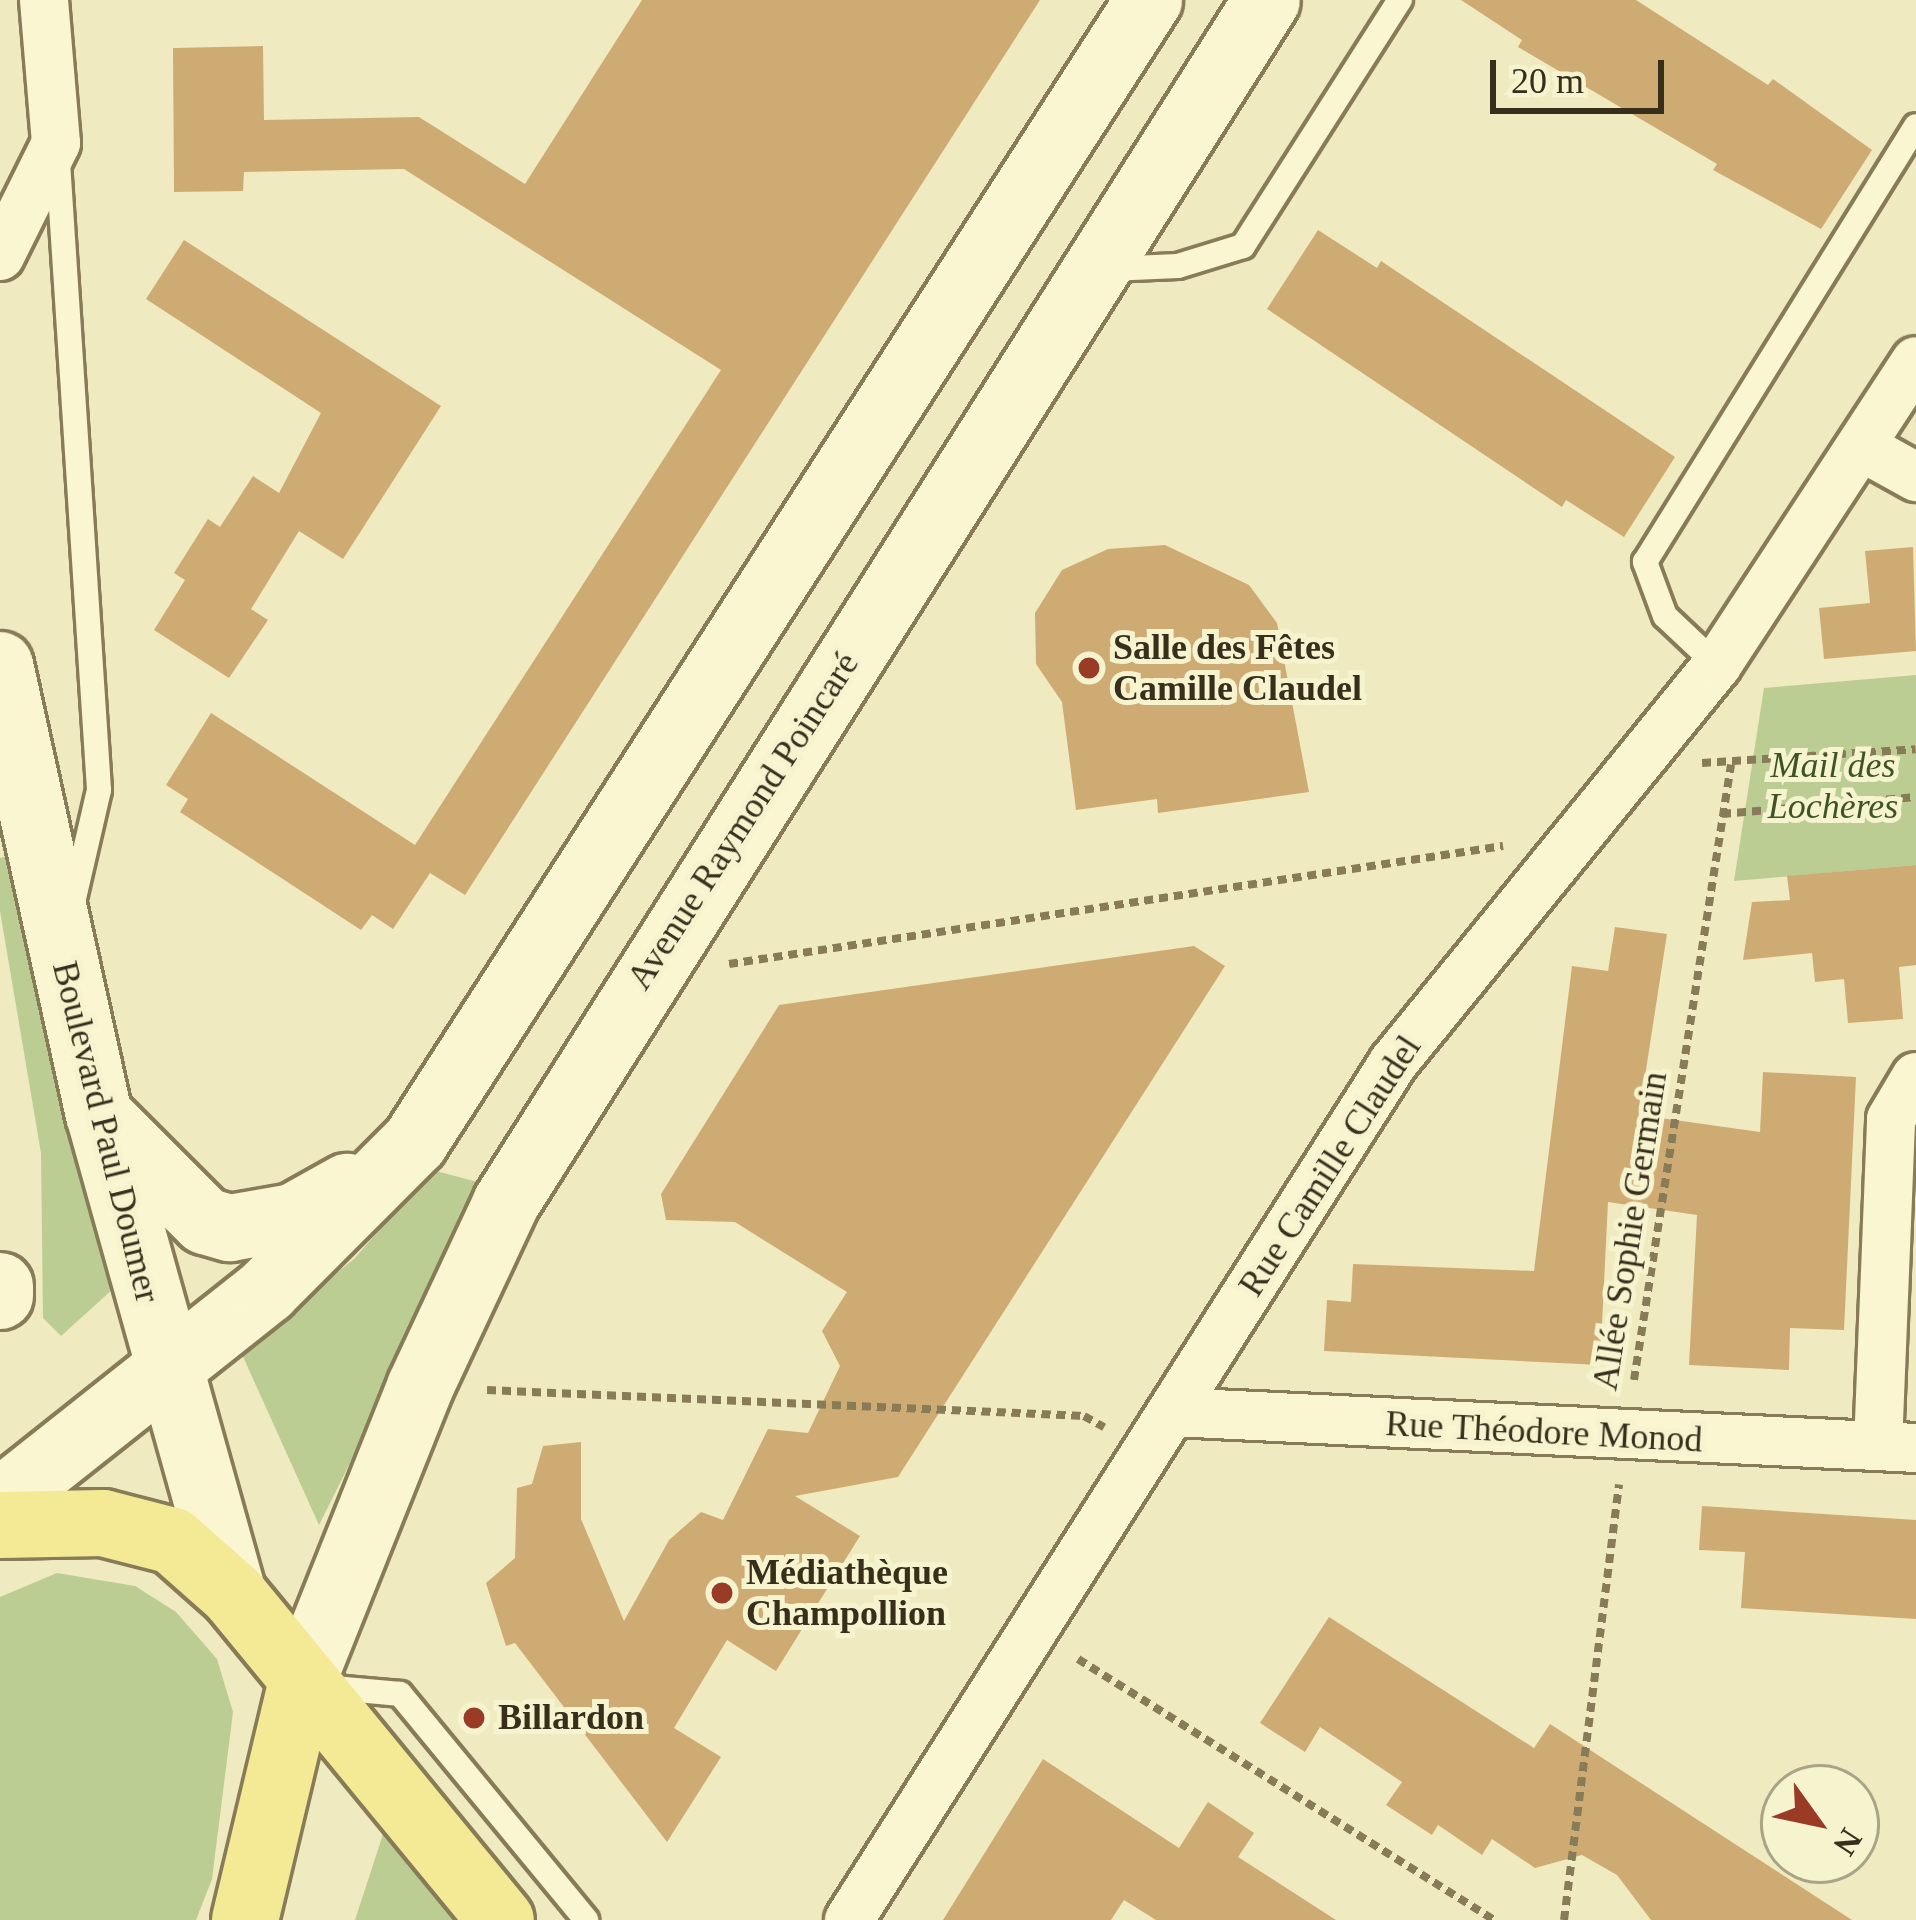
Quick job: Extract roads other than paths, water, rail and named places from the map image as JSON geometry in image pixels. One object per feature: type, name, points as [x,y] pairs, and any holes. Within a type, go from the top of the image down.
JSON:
[{"type":"main road","points":[[0,1502],[267,1290],[415,1142],[1149,0]]},
{"type":"main road","name":"Avenue Raymond Poincaré","points":[[301,1685],[420,1388],[506,1203],[643,977],[1267,0]]},
{"type":"main road","name":"Boulevard Paul Doumer","points":[[0,665],[99,1114],[165,1367],[233,1594]]},
{"type":"main road","points":[[99,1114],[205,1221],[230,1228],[293,1217],[415,1142]]},
{"type":"main road","points":[[0,1286],[0,1296]]},
{"type":"main road","points":[[0,1525],[103,1522],[173,1541],[233,1594],[301,1685],[501,1920]]},
{"type":"main road","points":[[245,1920],[301,1685]]},
{"type":"street","points":[[0,256],[56,143],[44,0]]},
{"type":"street","name":"Rue Camille Claudel","points":[[849,1920],[1393,1063],[1717,665],[1916,362]]},
{"type":"street","points":[[1862,447],[1916,478]]},
{"type":"street","points":[[1897,1446],[1891,1119],[1916,1077]]},
{"type":"street","name":"Rue Théodore Monod","points":[[1160,1431],[1897,1446]]},
{"type":"lane","points":[[1095,270],[1178,266],[1244,247],[1400,0]]},
{"type":"lane","points":[[1717,665],[1664,616],[1645,562],[1916,126]]},
{"type":"lane","points":[[56,143],[99,790],[62,952]]},
{"type":"lane","points":[[301,1685],[400,1694],[586,1920]]},
{"type":"place","name":"Salle des Fêtes Camille Claudel","points":[[1089,668]]},
{"type":"place","name":"Médiathèque Champollion","points":[[722,1593]]},
{"type":"place","name":"Billardon","points":[[474,1718]]},
{"type":"park label","name":"Mail des Lochères","points":[[1833,786]]}]
